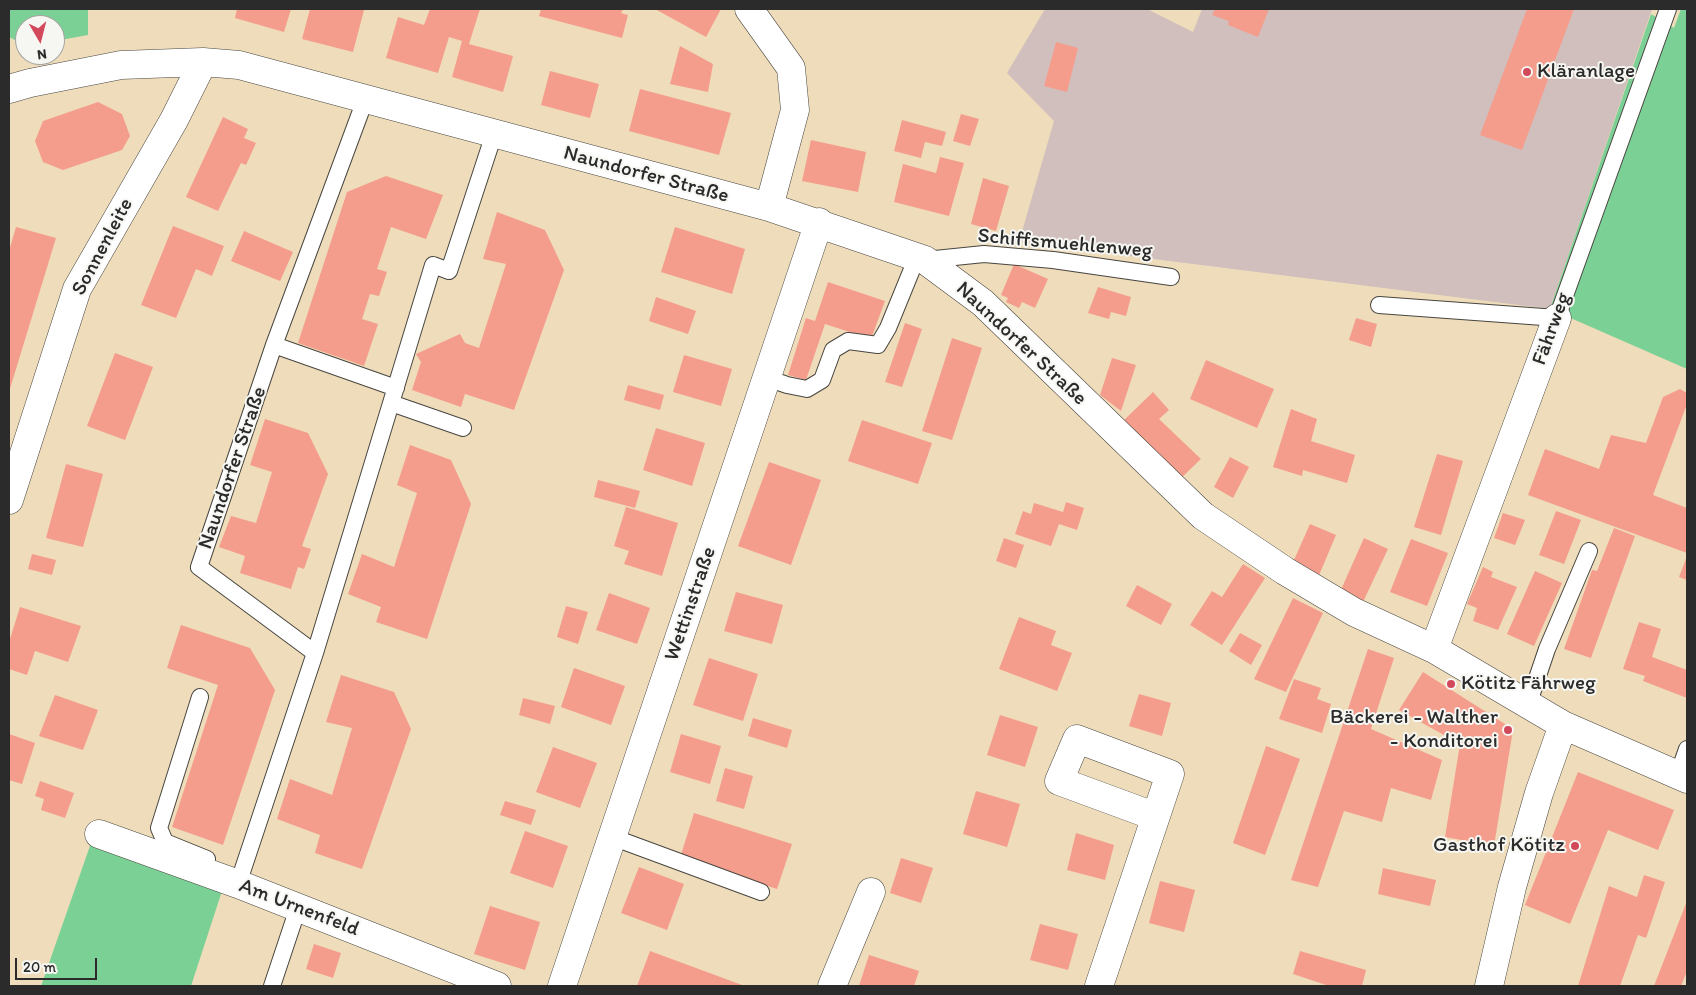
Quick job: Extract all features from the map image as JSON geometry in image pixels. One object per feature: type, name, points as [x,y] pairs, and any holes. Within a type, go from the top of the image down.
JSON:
[{"type":"street","points":[[750,9],[790,68],[795,110],[770,207]]},
{"type":"street","name":"Naundorfer Straße","points":[[9,89],[121,65],[203,62],[238,65],[770,207],[819,222],[921,259],[983,303],[1203,516],[1285,571],[1354,612],[1434,649],[1563,725],[1682,777]]},
{"type":"street","name":"Sonnenleite","points":[[9,500],[77,289],[174,120],[203,62]]},
{"type":"street","name":"Wettinstraße","points":[[562,986],[819,222]]},
{"type":"street","name":"Fährweg","points":[[1434,649],[1557,318]]},
{"type":"street","points":[[1489,986],[1512,887],[1539,792],[1563,725]]},
{"type":"street","points":[[1099,986],[1154,816]]},
{"type":"street","name":"Am Urnenfeld","points":[[99,834],[240,878],[298,908],[497,986]]},
{"type":"street","points":[[832,986],[870,892]]},
{"type":"lane","name":"Fährweg","points":[[1557,318],[1668,9]]},
{"type":"lane","name":"Naundorfer Straße","points":[[315,653],[199,567],[274,345],[365,100]]},
{"type":"lane","points":[[200,697],[159,828],[165,842],[240,878],[315,653],[433,265],[449,271],[494,134]]},
{"type":"lane","name":"Schiffsmuehlenweg","points":[[921,259],[984,254],[1053,260],[1171,276]]},
{"type":"lane","points":[[766,378],[787,386],[807,389],[822,380],[833,350],[848,341],[878,345],[921,259]]},
{"type":"lane","points":[[1380,306],[1557,318]]},
{"type":"lane","points":[[274,345],[464,428]]},
{"type":"lane","points":[[1528,706],[1548,649],[1590,551]]},
{"type":"lane","points":[[1682,777],[1687,749]]},
{"type":"lane","points":[[612,837],[761,892]]},
{"type":"lane","points":[[272,986],[298,908]]},
{"type":"shaded area","points":[[1045,9],[1147,9],[1193,32],[1202,9],[1652,9],[1550,309],[1019,242],[1054,121],[1007,73]]},
{"type":"green space","points":[[9,9],[88,9],[88,35],[65,39],[65,15],[15,15],[15,40],[9,37]]},
{"type":"green space","points":[[1681,9],[1687,9],[1687,369],[1550,309],[1651,14],[1674,28]]},
{"type":"green space","points":[[91,843],[222,891],[191,986],[41,986]]},
{"type":"building","points":[[237,9],[291,9],[284,32],[235,18]]},
{"type":"building","points":[[310,9],[364,10],[353,52],[302,39]]},
{"type":"building","points":[[430,9],[480,9],[469,44],[513,56],[503,92],[452,77],[462,41],[449,37],[438,73],[386,58],[398,17],[424,25]]},
{"type":"building","points":[[541,9],[623,9],[621,13],[628,15],[622,38],[539,16]]},
{"type":"building","points":[[655,9],[721,9],[706,37]]},
{"type":"building","points":[[1215,9],[1269,9],[1258,37],[1228,25],[1229,21],[1212,15]]},
{"type":"building","name":"Kläranlage","points":[[1527,9],[1574,9],[1522,150],[1480,135]]},
{"type":"building","points":[[1056,42],[1078,48],[1067,92],[1044,86]]},
{"type":"building","points":[[680,46],[713,64],[708,92],[670,84]]},
{"type":"building","points":[[550,71],[599,84],[590,118],[541,105]]},
{"type":"building","points":[[640,89],[731,113],[719,155],[629,131]]},
{"type":"building","points":[[98,102],[122,114],[130,136],[122,150],[63,170],[43,162],[35,141],[43,121]]},
{"type":"building","points":[[961,114],[979,119],[970,146],[953,141]]},
{"type":"building","points":[[223,117],[248,129],[244,138],[256,143],[246,165],[241,163],[218,211],[186,197]]},
{"type":"building","points":[[902,120],[946,132],[942,146],[925,142],[921,158],[894,151]]},
{"type":"building","points":[[811,140],[866,152],[858,192],[802,181]]},
{"type":"building","points":[[940,157],[964,163],[949,216],[894,202],[903,164],[936,173]]},
{"type":"building","points":[[386,176],[443,195],[426,239],[391,227],[377,269],[387,272],[379,296],[370,294],[362,319],[378,324],[364,366],[298,343],[347,192]]},
{"type":"building","points":[[983,178],[1009,186],[996,231],[971,224]]},
{"type":"building","points":[[497,212],[545,230],[564,270],[514,410],[465,394],[461,407],[412,390],[421,362],[416,354],[460,334],[465,343],[479,348],[506,264],[483,259]]},
{"type":"building","points":[[173,226],[224,246],[212,276],[196,269],[176,318],[141,305]]},
{"type":"building","points":[[16,227],[56,238],[9,392],[9,251]]},
{"type":"building","points":[[675,227],[745,249],[732,294],[661,272]]},
{"type":"building","points":[[244,231],[293,252],[280,281],[231,261]]},
{"type":"building","points":[[1014,264],[1048,279],[1035,308],[1022,302],[1019,308],[1006,302],[1008,298],[1001,295]]},
{"type":"building","points":[[828,282],[885,301],[871,339],[825,324],[806,380],[788,375],[806,318],[815,321]]},
{"type":"building","points":[[1098,287],[1131,297],[1126,316],[1111,312],[1109,319],[1088,313]]},
{"type":"building","points":[[656,297],[696,311],[688,334],[649,321]]},
{"type":"building","points":[[1356,318],[1377,324],[1371,347],[1349,340]]},
{"type":"building","points":[[905,323],[922,329],[902,387],[885,382]]},
{"type":"building","points":[[952,338],[982,348],[952,440],[922,431]]},
{"type":"building","points":[[115,353],[153,367],[125,440],[87,426]]},
{"type":"building","points":[[684,355],[732,369],[721,406],[673,392]]},
{"type":"building","points":[[1112,358],[1136,365],[1121,411],[1100,395]]},
{"type":"building","points":[[1206,360],[1274,389],[1257,428],[1190,399]]},
{"type":"building","points":[[628,385],[664,395],[660,410],[624,400]]},
{"type":"building","points":[[1680,389],[1687,393],[1687,404],[1653,495],[1687,508],[1687,553],[1528,495],[1545,449],[1599,469],[1611,435],[1646,443],[1663,397]]},
{"type":"building","points":[[1153,392],[1169,410],[1159,419],[1201,459],[1179,480],[1123,421]]},
{"type":"building","points":[[1291,409],[1317,419],[1311,441],[1355,455],[1347,483],[1303,470],[1302,476],[1273,467]]},
{"type":"building","points":[[265,419],[308,433],[328,474],[302,546],[311,549],[304,569],[298,567],[291,589],[240,573],[245,556],[219,547],[231,516],[256,523],[272,472],[250,465]]},
{"type":"building","points":[[862,420],[932,443],[918,484],[848,461]]},
{"type":"building","points":[[656,428],[705,443],[692,486],[643,470]]},
{"type":"building","points":[[410,445],[451,460],[471,504],[427,639],[376,622],[381,607],[348,594],[362,554],[394,567],[417,493],[397,485]]},
{"type":"building","points":[[1437,454],[1463,461],[1441,535],[1414,527]]},
{"type":"building","points":[[1230,457],[1249,467],[1233,498],[1214,487]]},
{"type":"building","points":[[769,462],[821,480],[791,565],[738,546]]},
{"type":"building","points":[[66,464],[103,474],[83,547],[46,538]]},
{"type":"building","points":[[598,480],[640,491],[635,508],[594,497]]},
{"type":"building","points":[[1066,502],[1084,508],[1077,530],[1059,524],[1051,546],[1015,534],[1023,511],[1031,514],[1034,503],[1063,512]]},
{"type":"building","points":[[626,507],[678,523],[662,576],[624,564],[629,551],[614,546]]},
{"type":"building","points":[[1556,511],[1581,520],[1564,564],[1539,555]]},
{"type":"building","points":[[1503,513],[1525,520],[1515,545],[1494,538]]},
{"type":"building","points":[[1310,524],[1336,535],[1317,580],[1290,569]]},
{"type":"building","points":[[1614,528],[1635,536],[1591,658],[1564,649],[1592,570],[1597,571]]},
{"type":"building","points":[[1004,538],[1024,545],[1016,568],[996,561]]},
{"type":"building","points":[[1364,538],[1388,549],[1363,602],[1340,592]]},
{"type":"building","points":[[1411,539],[1448,553],[1427,606],[1390,592]]},
{"type":"building","points":[[32,554],[56,560],[52,575],[28,569]]},
{"type":"building","points":[[1687,556],[1687,580],[1679,577]]},
{"type":"building","points":[[1243,564],[1265,578],[1222,645],[1190,625],[1212,591],[1222,597]]},
{"type":"building","points":[[1483,567],[1493,572],[1491,577],[1517,587],[1498,630],[1473,621],[1477,608],[1467,604]]},
{"type":"building","points":[[1535,571],[1562,583],[1534,646],[1507,634]]},
{"type":"building","points":[[1137,585],[1172,604],[1161,625],[1126,606]]},
{"type":"building","points":[[736,592],[783,605],[772,644],[724,631]]},
{"type":"building","points":[[609,593],[650,608],[637,644],[596,630]]},
{"type":"building","points":[[1293,598],[1323,613],[1286,692],[1254,679]]},
{"type":"building","points":[[566,606],[588,612],[578,644],[557,637]]},
{"type":"building","points":[[20,607],[81,626],[68,662],[35,651],[27,675],[9,669],[9,642]]},
{"type":"building","points":[[1019,617],[1056,631],[1051,645],[1072,653],[1057,691],[999,669]]},
{"type":"building","points":[[1639,622],[1661,629],[1652,657],[1687,670],[1687,698],[1643,681],[1645,676],[1623,669]]},
{"type":"building","points":[[181,625],[250,648],[275,690],[223,845],[172,827],[218,685],[167,668]]},
{"type":"building","points":[[1240,633],[1262,645],[1251,665],[1229,651]]},
{"type":"building","points":[[1368,649],[1394,658],[1371,729],[1442,760],[1431,800],[1391,788],[1382,822],[1344,811],[1318,887],[1291,880]]},
{"type":"building","points":[[709,658],[758,674],[743,721],[693,705]]},
{"type":"building","points":[[574,668],[625,686],[611,725],[561,707]]},
{"type":"building","points":[[1423,672],[1505,724],[1512,736],[1494,846],[1445,837],[1460,744],[1399,710]]},
{"type":"building","points":[[341,675],[394,692],[411,729],[362,869],[315,853],[320,835],[277,819],[290,779],[332,795],[352,728],[326,722]]},
{"type":"building","points":[[1294,679],[1321,688],[1317,699],[1331,704],[1322,733],[1279,719]]},
{"type":"building","points":[[1139,694],[1171,703],[1162,736],[1129,726]]},
{"type":"building","points":[[55,695],[98,710],[83,750],[39,736]]},
{"type":"building","points":[[523,698],[555,706],[550,724],[519,715]]},
{"type":"building","points":[[1000,715],[1038,727],[1025,767],[987,755]]},
{"type":"building","points":[[753,718],[792,730],[787,748],[748,736]]},
{"type":"building","points":[[9,734],[35,743],[22,784],[9,780]]},
{"type":"building","points":[[681,734],[721,746],[710,784],[670,772]]},
{"type":"building","points":[[1266,746],[1300,759],[1265,855],[1233,843]]},
{"type":"building","points":[[553,747],[597,763],[580,808],[536,792]]},
{"type":"building","points":[[725,768],[753,776],[744,809],[716,801]]},
{"type":"building","name":"Gasthof Kötitz","points":[[1578,772],[1674,810],[1658,850],[1608,830],[1570,924],[1525,905]]},
{"type":"building","points":[[40,781],[74,793],[65,818],[41,810],[44,799],[35,796]]},
{"type":"building","points":[[976,791],[1020,804],[1007,847],[963,834]]},
{"type":"building","points":[[505,801],[536,810],[531,825],[500,815]]},
{"type":"building","points":[[694,813],[792,844],[777,889],[680,858]]},
{"type":"building","points":[[525,831],[568,846],[553,888],[510,873]]},
{"type":"building","points":[[1076,833],[1114,845],[1105,880],[1067,870]]},
{"type":"building","points":[[901,858],[933,868],[921,903],[890,893]]},
{"type":"building","points":[[639,867],[684,884],[667,930],[621,913]]},
{"type":"building","points":[[1383,868],[1436,880],[1430,906],[1378,894]]},
{"type":"building","points":[[1644,875],[1665,882],[1646,938],[1638,935],[1620,986],[1578,986],[1609,886],[1637,897]]},
{"type":"building","points":[[1160,881],[1195,890],[1184,932],[1149,923]]},
{"type":"building","points":[[1687,901],[1687,971],[1681,986],[1654,986]]},
{"type":"building","points":[[490,906],[540,922],[525,970],[474,954]]},
{"type":"building","points":[[1040,924],[1078,934],[1068,970],[1030,960]]},
{"type":"building","points":[[314,944],[341,953],[333,978],[306,969]]},
{"type":"building","points":[[650,951],[742,985],[637,986]]},
{"type":"building","points":[[1300,951],[1366,970],[1362,986],[1329,986],[1293,974]]},
{"type":"building","points":[[869,955],[919,971],[914,986],[859,986]]},
{"type":"place","name":"Kläranlage","points":[[1527,72]]},
{"type":"place","name":"Kötitz Fährweg","points":[[1451,684]]},
{"type":"place","name":"Bäckerei - Walther - Konditorei","points":[[1508,730]]},
{"type":"place","name":"Gasthof Kötitz","points":[[1575,846]]}]
